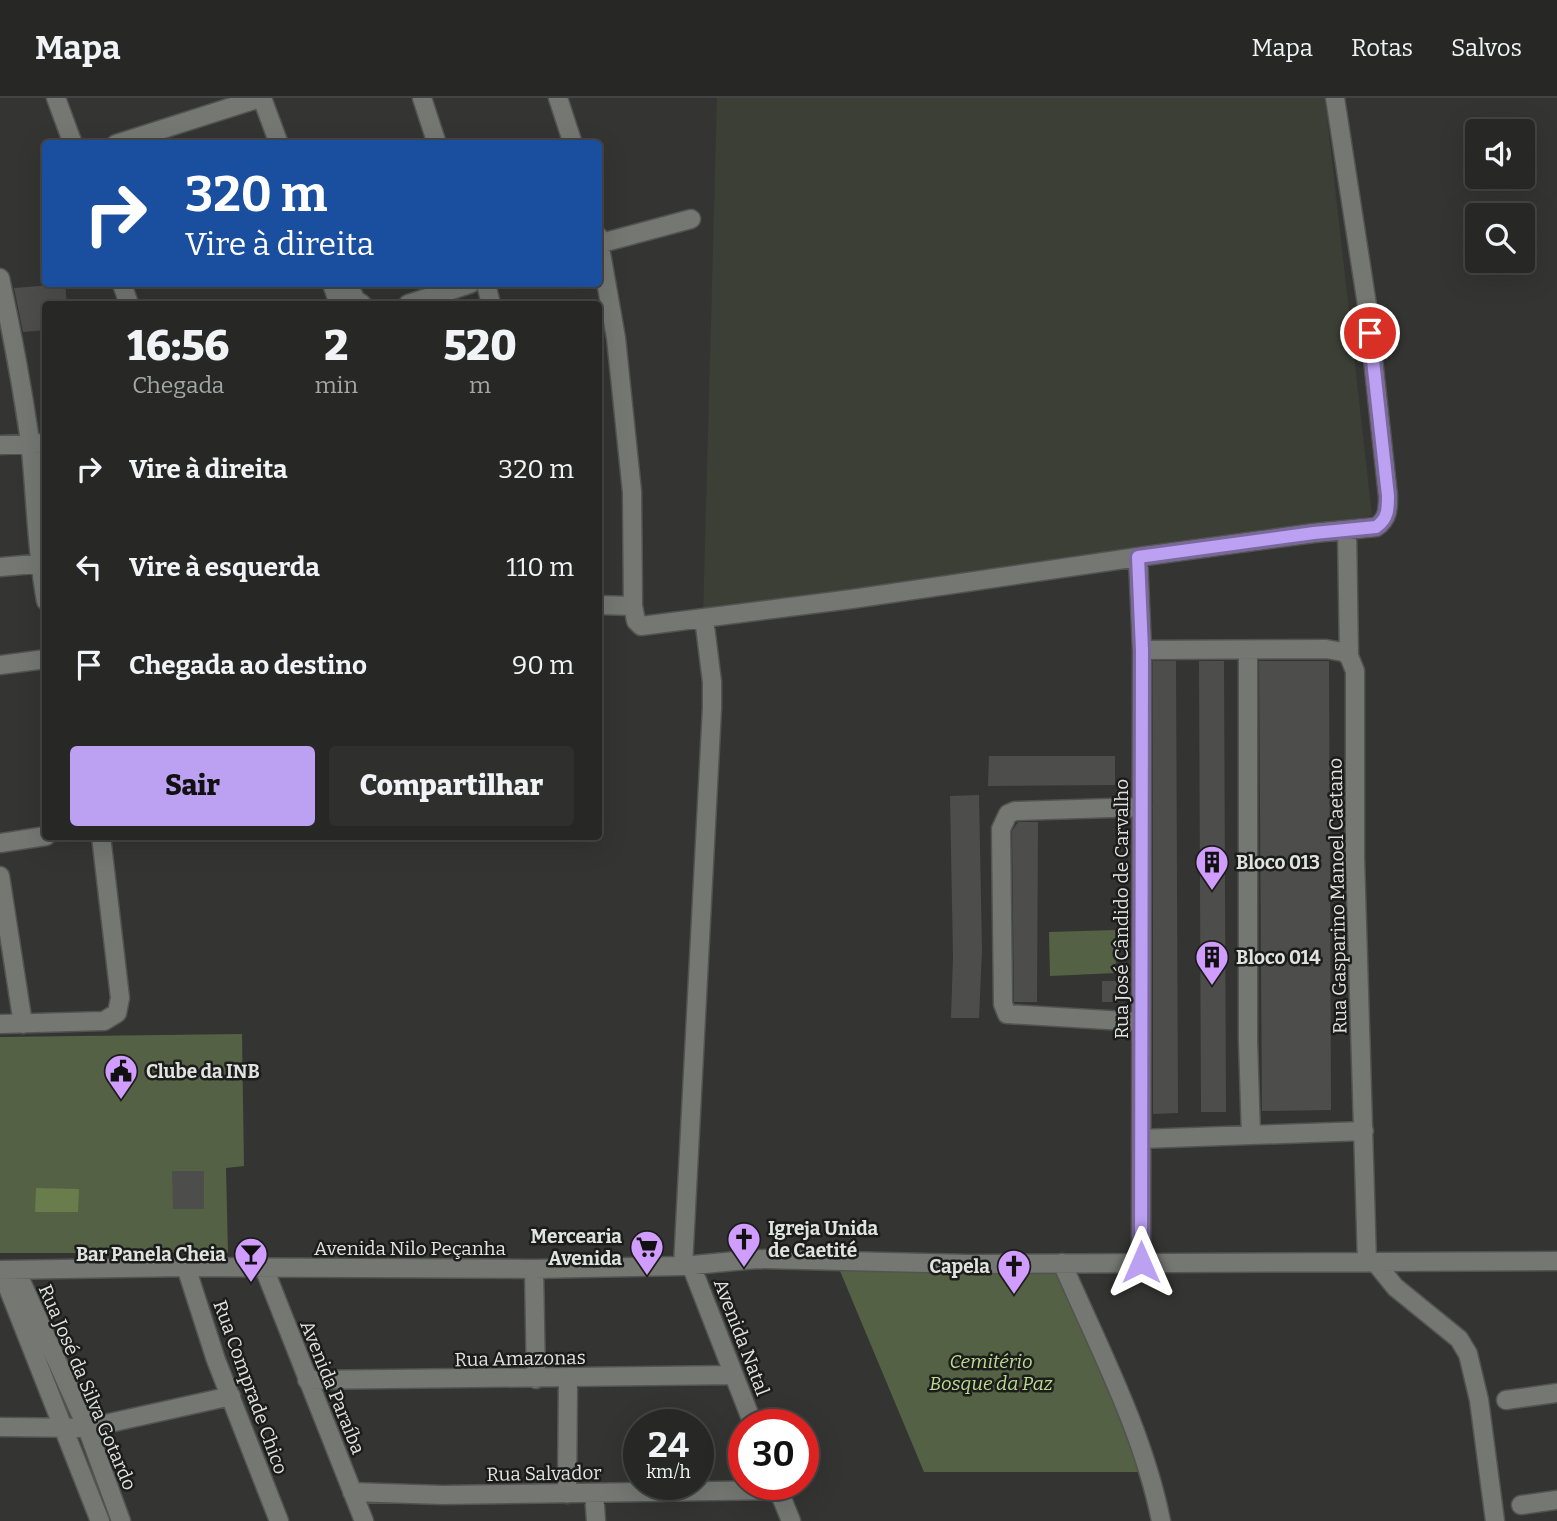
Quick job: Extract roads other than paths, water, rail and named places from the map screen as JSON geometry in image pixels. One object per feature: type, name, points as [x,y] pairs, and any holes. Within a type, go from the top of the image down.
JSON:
[{"type":"street","points":[[56,98],[72,140]]},
{"type":"street","points":[[129,140],[261,98],[277,140]]},
{"type":"street","points":[[422,98],[436,140]]},
{"type":"street","points":[[558,98],[572,140]]},
{"type":"street","points":[[602,258],[616,338],[632,492],[633,606],[638,624],[645,627],[1138,557],[1376,527],[1382,524],[1388,510],[1388,496],[1367,305],[1335,98]]},
{"type":"street","points":[[602,240],[691,219]]},
{"type":"street","points":[[0,278],[38,443],[42,563],[0,567]]},
{"type":"street","points":[[417,301],[461,287]]},
{"type":"street","points":[[0,445],[38,443]]},
{"type":"street","name":"Rua Gasparino Manoel Caetano","points":[[1347,530],[1349,656],[1355,671],[1355,858],[1371,1262]]},
{"type":"street","name":"Rua José Cândido de Carvalho","points":[[1138,557],[1142,650],[1141,1262]]},
{"type":"street","points":[[602,605],[633,606]]},
{"type":"street","points":[[687,1265],[712,708],[712,682],[704,618]]},
{"type":"street","points":[[1142,650],[1326,649],[1349,656]]},
{"type":"street","points":[[1248,651],[1248,1041],[1251,1135]]},
{"type":"street","points":[[0,665],[42,660]]},
{"type":"street","points":[[1142,807],[1015,811],[1008,814],[1001,829],[1003,1004],[1007,1014],[1142,1022]]},
{"type":"street","points":[[0,843],[42,837]]},
{"type":"street","points":[[0,1024],[104,1021],[117,1013],[120,998],[101,840]]},
{"type":"street","points":[[0,876],[23,1024]]},
{"type":"street","points":[[1141,1139],[1364,1131]]},
{"type":"street","name":"Avenida Nilo Peçanha","points":[[6,1270],[186,1267],[534,1269],[687,1265],[757,1259],[968,1264],[1557,1261]]},
{"type":"street","points":[[1062,1262],[1135,1434],[1153,1482],[1161,1521]]},
{"type":"street","points":[[1371,1262],[1395,1287],[1459,1339],[1468,1354],[1479,1400],[1495,1521]]},
{"type":"street","name":"Avenida Natal","points":[[687,1265],[747,1409]]},
{"type":"street","name":"Rua Comprade Chico","points":[[186,1267],[279,1521]]},
{"type":"street","name":"Avenida Paraíba","points":[[264,1268],[364,1521]]},
{"type":"street","points":[[534,1269],[536,1379]]},
{"type":"street","name":"Rua José da Silva Gotardo","points":[[6,1270],[100,1521]]},
{"type":"street","name":"Rua José da Silva Gotardo","points":[[6,1270],[87,1428],[121,1521]]},
{"type":"street","name":"Rua Amazonas","points":[[307,1380],[734,1376]]},
{"type":"street","points":[[567,1494],[568,1379]]},
{"type":"street","points":[[1506,1400],[1557,1393]]},
{"type":"street","points":[[0,1427],[87,1428],[231,1396]]},
{"type":"street","name":"Rua Salvador","points":[[352,1492],[443,1495],[567,1494],[728,1489]]},
{"type":"street","points":[[594,1493],[596,1521]]},
{"type":"street","points":[[783,1500],[792,1521]]},
{"type":"street","points":[[1521,1505],[1557,1500]]},
{"type":"place","name":"Bloco 013","points":[[1212,892]]},
{"type":"place","name":"Bloco 014","points":[[1212,987]]},
{"type":"place","name":"Clube da INB","points":[[121,1101]]},
{"type":"place","name":"Igreja Unida de Caetité","points":[[744,1269]]},
{"type":"place","name":"Mercearia Avenida","points":[[647,1277]]},
{"type":"place","name":"Bar Panela Cheia","points":[[251,1284]]},
{"type":"place","name":"Capela","points":[[1014,1296]]},
{"type":"park label","name":"Cemitério Bosque da Paz","points":[[991,1372]]}]
